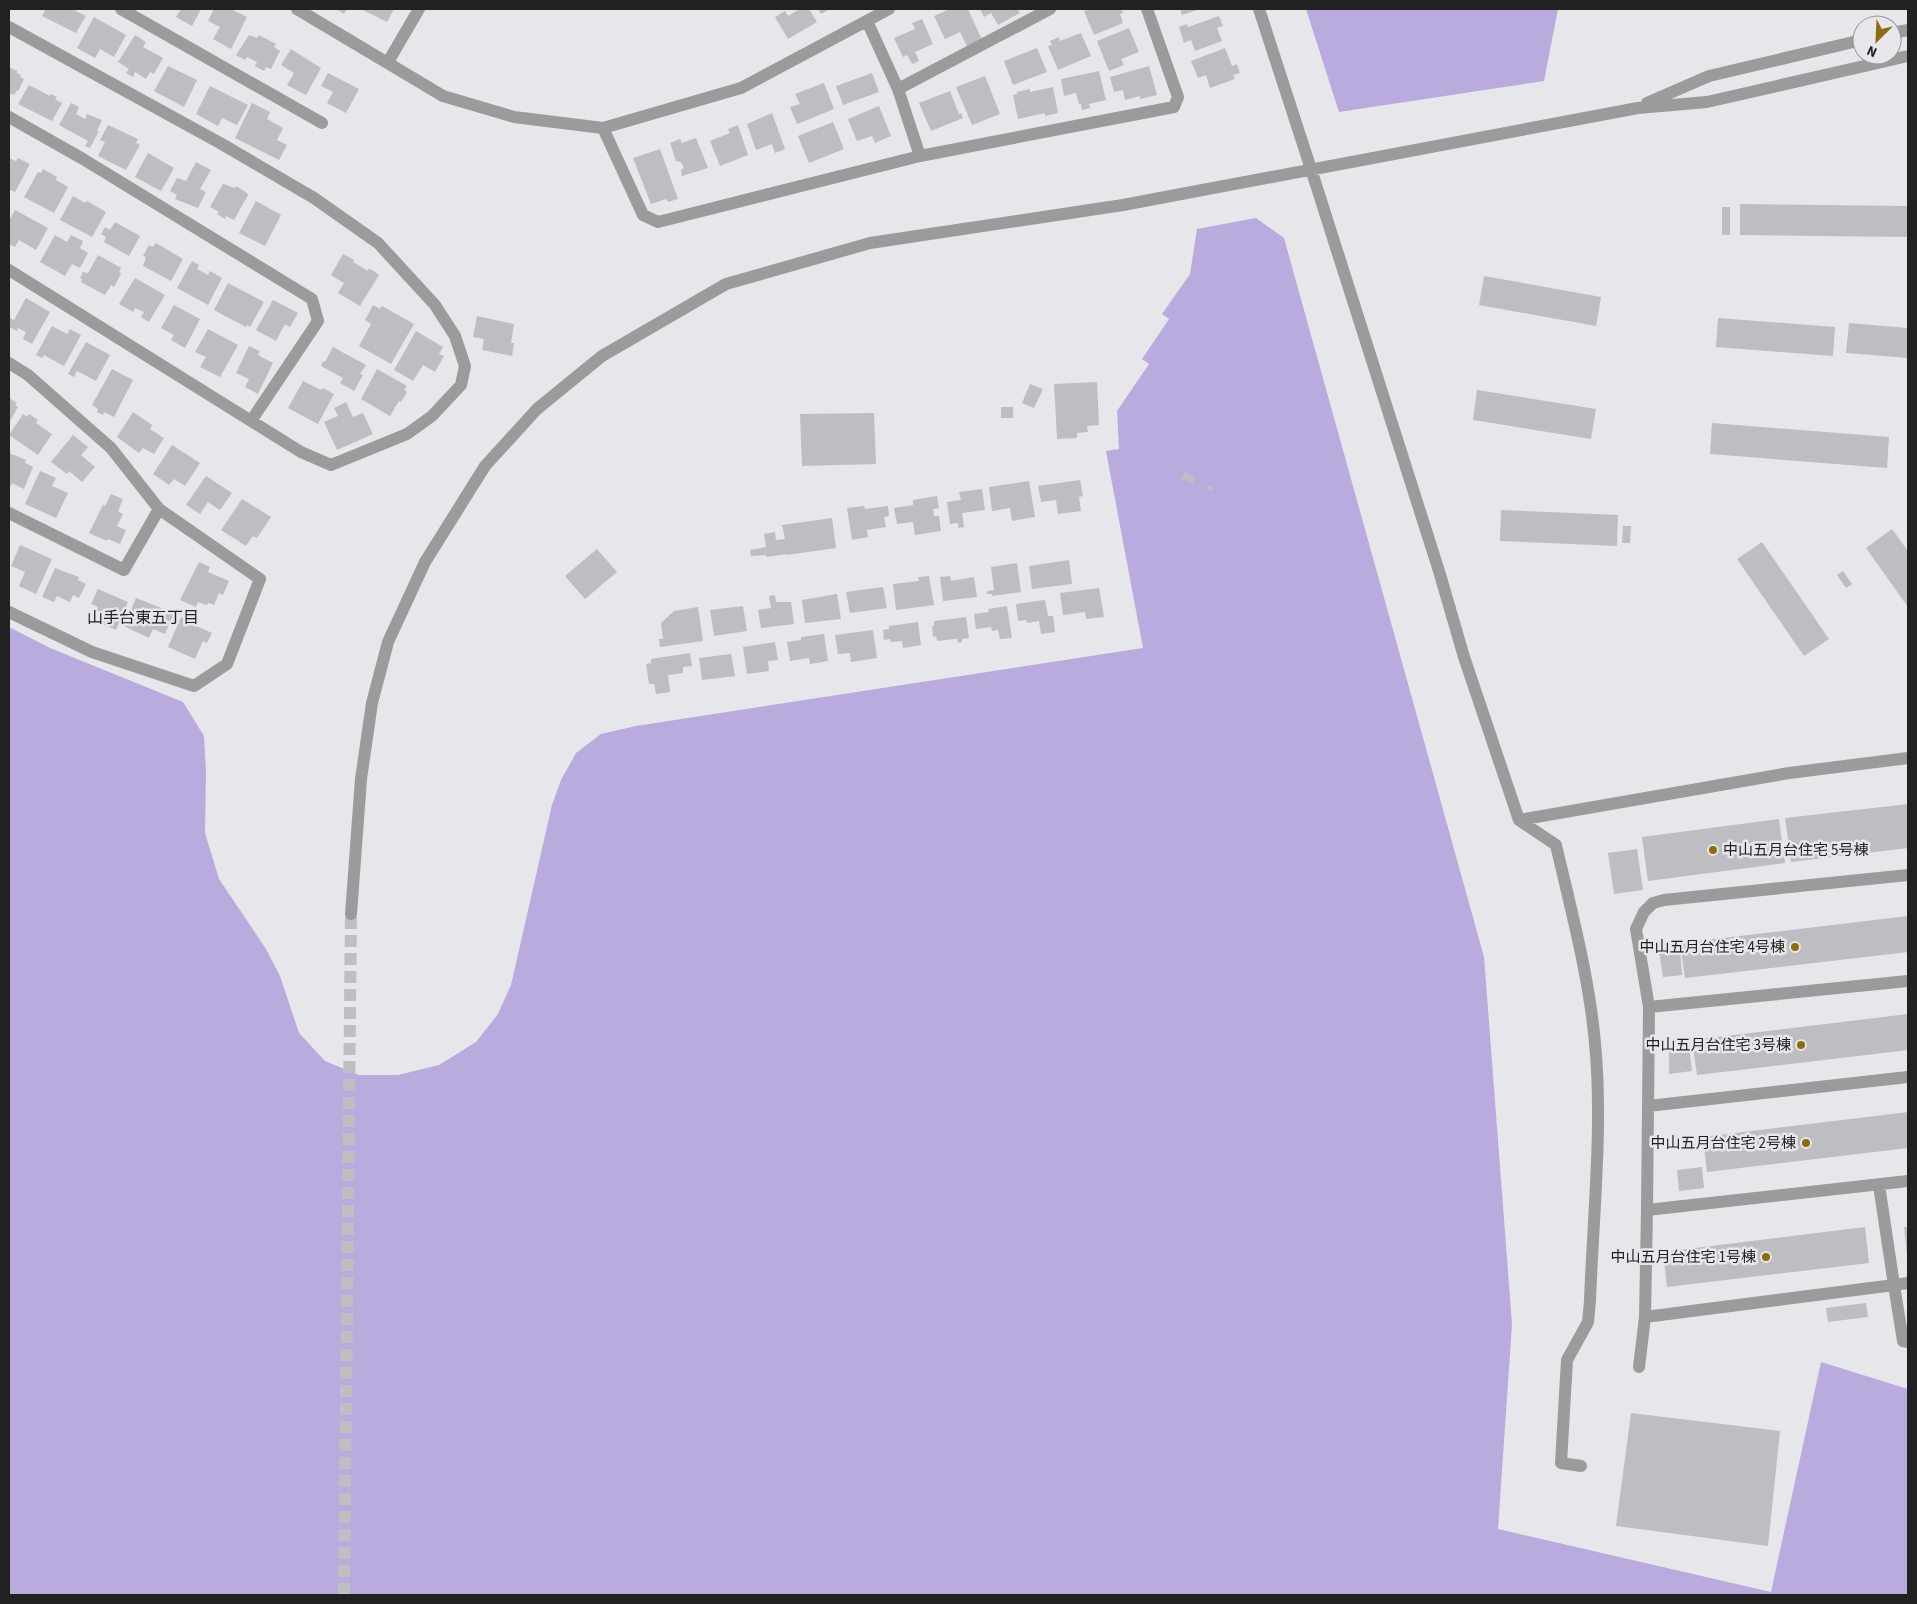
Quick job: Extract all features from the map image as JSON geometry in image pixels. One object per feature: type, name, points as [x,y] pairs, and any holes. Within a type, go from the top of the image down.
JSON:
[{"type":"street","points":[[121,9],[322,123]]},
{"type":"street","points":[[297,9],[443,96],[514,117],[604,128],[741,88],[889,9]]},
{"type":"street","points":[[388,62],[419,9]]},
{"type":"street","points":[[898,89],[1050,9]]},
{"type":"street","points":[[604,128],[643,214],[658,222],[920,156],[1174,107],[1178,97],[1147,9]]},
{"type":"street","points":[[1258,9],[1312,169],[1464,657],[1518,820],[1556,845],[1587,984],[1595,1043],[1598,1115],[1590,1301],[1588,1322],[1567,1360],[1561,1463],[1581,1466]]},
{"type":"street","points":[[866,21],[898,89],[920,156]]},
{"type":"street","points":[[9,27],[306,193],[378,243],[435,304],[455,336],[465,366],[461,385],[432,416],[407,434],[331,465],[301,452],[9,270]]},
{"type":"street","points":[[1638,108],[1709,76],[1852,42]]},
{"type":"street","points":[[351,914],[361,779],[372,703],[388,642],[426,562],[485,466],[537,409],[602,356],[726,284],[870,244],[1123,205],[1638,108],[1707,102],[1908,56]]},
{"type":"street","points":[[9,117],[83,159],[312,299],[318,321],[251,421]]},
{"type":"street","points":[[9,363],[28,375],[111,448],[159,509],[260,579],[227,664],[194,686],[92,652],[9,612]]},
{"type":"street","points":[[9,513],[124,570],[159,509]]},
{"type":"street","points":[[1518,820],[1789,773],[1908,758]]},
{"type":"street","points":[[1640,1367],[1646,1317],[1649,1007],[1636,928],[1644,912],[1653,903],[1664,900],[1908,875]]},
{"type":"street","points":[[1649,1007],[1908,981]]},
{"type":"street","points":[[1648,1106],[1908,1077]]},
{"type":"street","points":[[1647,1210],[1908,1182]]},
{"type":"street","points":[[1879,1185],[1903,1340],[1908,1342]]},
{"type":"street","points":[[1646,1317],[1908,1283]]},
{"type":"shaded area","points":[[1306,9],[1558,9],[1544,81],[1339,112]]},
{"type":"shaded area","points":[[1256,218],[1284,238],[1484,957],[1512,1324],[1498,1529],[1771,1592],[1821,1362],[1908,1389],[1908,1595],[9,1595],[9,627],[50,648],[183,702],[204,736],[206,772],[205,833],[219,879],[266,949],[280,976],[299,1033],[325,1061],[359,1075],[398,1075],[439,1065],[476,1042],[498,1014],[511,985],[552,805],[561,780],[576,753],[601,734],[636,726],[1143,648],[1106,451],[1119,449],[1117,411],[1149,364],[1142,359],[1169,319],[1162,314],[1190,274],[1197,229]]},
{"type":"building","points":[[46,9],[72,9],[86,16],[76,33],[42,16]]},
{"type":"building","points":[[181,9],[201,9],[192,26],[176,17]]},
{"type":"building","points":[[214,9],[231,9],[247,17],[231,49],[213,39],[220,27],[208,21]]},
{"type":"building","points":[[336,9],[347,9],[344,14]]},
{"type":"building","points":[[361,9],[394,9],[387,22]]},
{"type":"building","points":[[797,9],[809,9],[817,22],[788,39],[775,17],[785,11],[788,16]]},
{"type":"building","points":[[818,9],[830,9],[821,14]]},
{"type":"building","points":[[950,9],[968,9],[983,42],[968,48],[960,32],[945,39],[934,16]]},
{"type":"building","points":[[980,9],[1017,9],[1020,13],[998,25],[991,13],[984,17]]},
{"type":"building","points":[[1090,9],[1121,9],[1123,13],[1120,14],[1123,23],[1094,35],[1084,11]]},
{"type":"building","points":[[1180,9],[1200,9],[1182,15]]},
{"type":"building","points":[[1219,16],[1223,26],[1217,28],[1222,41],[1195,51],[1191,40],[1184,43],[1179,27],[1187,24],[1188,27]]},
{"type":"building","points":[[94,17],[126,35],[114,57],[100,49],[95,58],[77,48]]},
{"type":"building","points":[[922,19],[933,44],[915,52],[919,61],[912,64],[907,55],[903,57],[894,38],[915,29],[912,23]]},
{"type":"building","points":[[1129,28],[1139,52],[1121,59],[1124,65],[1109,71],[1097,41]]},
{"type":"building","points":[[1081,33],[1091,56],[1058,70],[1048,46],[1052,45],[1050,41],[1059,37],[1060,41]]},
{"type":"building","points":[[135,35],[146,42],[143,47],[163,58],[154,74],[150,72],[146,79],[135,72],[133,77],[126,73],[129,69],[118,62]]},
{"type":"building","points":[[249,35],[257,38],[259,35],[276,44],[274,47],[280,51],[271,69],[266,67],[264,71],[255,66],[257,62],[247,57],[245,60],[236,55]]},
{"type":"building","points":[[1037,48],[1047,72],[1013,85],[1004,61]]},
{"type":"building","points":[[1225,48],[1232,66],[1237,64],[1240,73],[1233,75],[1235,79],[1210,88],[1206,75],[1198,78],[1191,61]]},
{"type":"building","points":[[291,49],[321,68],[306,95],[287,85],[294,73],[281,65]]},
{"type":"building","points":[[168,66],[197,80],[184,107],[154,91]]},
{"type":"building","points":[[1149,66],[1157,95],[1140,99],[1140,96],[1125,100],[1123,90],[1114,92],[1110,77]]},
{"type":"building","points":[[9,67],[17,71],[21,75],[20,77],[24,79],[14,95],[9,93]]},
{"type":"building","points":[[1099,71],[1106,100],[1089,104],[1090,108],[1082,110],[1076,93],[1064,96],[1061,79]]},
{"type":"building","points":[[328,73],[359,89],[346,113],[327,103],[333,92],[321,86]]},
{"type":"building","points":[[872,73],[879,92],[843,105],[836,86]]},
{"type":"building","points":[[985,76],[1000,114],[972,125],[956,87]]},
{"type":"building","points":[[824,83],[834,109],[797,124],[790,107],[800,104],[795,94]]},
{"type":"building","points":[[29,85],[50,96],[51,94],[57,97],[55,99],[62,103],[52,121],[18,104]]},
{"type":"building","points":[[210,86],[248,105],[237,125],[222,118],[218,126],[196,114]]},
{"type":"building","points":[[1053,87],[1058,113],[1045,116],[1045,113],[1018,119],[1013,95],[1030,89],[1030,92]]},
{"type":"building","points":[[950,91],[959,114],[961,113],[963,118],[931,131],[919,103]]},
{"type":"building","points":[[71,103],[79,107],[76,114],[85,119],[87,114],[102,120],[97,131],[99,131],[90,148],[85,146],[88,141],[59,125]]},
{"type":"building","points":[[252,103],[270,112],[267,119],[283,128],[277,140],[287,145],[279,160],[235,138]]},
{"type":"building","points":[[879,106],[891,136],[875,143],[872,136],[857,141],[848,119]]},
{"type":"building","points":[[772,113],[785,149],[775,153],[772,144],[756,150],[747,124]]},
{"type":"building","points":[[833,122],[844,149],[809,163],[798,136]]},
{"type":"building","points":[[108,125],[138,139],[136,143],[140,145],[126,170],[98,156],[105,142],[100,140]]},
{"type":"building","points":[[738,125],[748,155],[720,166],[710,141],[730,133],[728,129]]},
{"type":"building","points":[[696,138],[708,168],[682,176],[681,170],[684,168],[681,162],[676,161],[670,143],[680,139],[682,143]]},
{"type":"building","points":[[660,149],[678,199],[668,202],[666,199],[651,204],[633,158]]},
{"type":"building","points":[[148,153],[174,168],[161,191],[135,177]]},
{"type":"building","points":[[9,158],[16,161],[18,158],[30,164],[15,192],[9,189]]},
{"type":"building","points":[[196,162],[211,170],[200,189],[206,192],[198,208],[175,199],[177,195],[170,191],[177,178],[186,181]]},
{"type":"building","points":[[43,169],[57,177],[56,180],[68,187],[54,213],[24,197],[38,172],[41,173]]},
{"type":"building","points":[[223,184],[235,188],[236,186],[248,195],[234,220],[226,216],[225,219],[217,214],[219,212],[210,207]]},
{"type":"building","points":[[73,196],[85,203],[87,201],[106,212],[92,237],[60,220]]},
{"type":"building","points":[[256,201],[281,215],[265,246],[239,233]]},
{"type":"building","points":[[1740,204],[1908,206],[1908,237],[1740,235]]},
{"type":"building","points":[[1722,207],[1730,207],[1730,235],[1722,235]]},
{"type":"building","points":[[15,210],[48,228],[36,250],[19,240],[15,247],[9,244],[9,221]]},
{"type":"building","points":[[115,222],[140,236],[129,256],[104,242],[106,237],[101,234],[105,227],[110,230]]},
{"type":"building","points":[[55,235],[67,242],[71,235],[83,241],[80,248],[88,253],[80,268],[72,264],[65,276],[40,262]]},
{"type":"building","points":[[156,243],[183,259],[171,281],[143,266],[146,257],[143,256],[149,245],[153,247]]},
{"type":"building","points":[[343,254],[368,271],[369,268],[379,275],[360,306],[338,293],[344,283],[331,275]]},
{"type":"building","points":[[98,255],[121,268],[119,272],[121,274],[114,287],[111,285],[105,295],[81,282],[82,279],[80,278],[83,272],[88,273]]},
{"type":"building","points":[[192,261],[199,265],[197,269],[208,275],[210,271],[222,278],[208,305],[177,288]]},
{"type":"building","points":[[1484,276],[1601,297],[1596,326],[1479,305]]},
{"type":"building","points":[[135,278],[165,295],[149,322],[141,317],[144,312],[135,308],[133,312],[119,304]]},
{"type":"building","points":[[228,283],[264,302],[250,327],[247,325],[246,327],[214,310]]},
{"type":"building","points":[[26,298],[50,312],[32,344],[23,339],[26,332],[18,328],[17,331],[9,327],[10,318],[14,320]]},
{"type":"building","points":[[273,300],[298,313],[290,327],[285,324],[276,341],[256,330]]},
{"type":"building","points":[[174,305],[200,319],[185,348],[171,340],[174,335],[161,328]]},
{"type":"building","points":[[373,305],[380,309],[382,306],[414,324],[391,364],[359,346],[371,324],[365,320]]},
{"type":"building","points":[[477,316],[514,324],[511,343],[514,343],[512,356],[482,350],[484,339],[473,337]]},
{"type":"building","points":[[1718,318],[1835,327],[1833,356],[1716,347]]},
{"type":"building","points":[[1849,323],[1908,328],[1908,358],[1846,353]]},
{"type":"building","points":[[52,326],[67,334],[70,329],[81,335],[64,366],[44,355],[42,358],[36,355]]},
{"type":"building","points":[[208,329],[238,345],[220,377],[200,367],[206,357],[195,352]]},
{"type":"building","points":[[416,331],[443,347],[439,354],[444,356],[435,372],[423,365],[413,381],[394,370]]},
{"type":"building","points":[[86,342],[110,355],[96,381],[77,371],[74,377],[68,374]]},
{"type":"building","points":[[249,346],[260,351],[258,355],[273,363],[258,394],[245,387],[249,379],[236,373]]},
{"type":"building","points":[[333,347],[366,365],[360,374],[363,375],[354,391],[340,383],[343,378],[321,366]]},
{"type":"building","points":[[112,369],[133,380],[114,417],[104,412],[103,415],[97,412],[98,409],[92,405]]},
{"type":"building","points":[[377,369],[407,386],[404,390],[407,392],[390,416],[361,399]]},
{"type":"building","points":[[303,381],[334,394],[318,424],[288,408]]},
{"type":"building","points":[[1097,382],[1099,425],[1087,426],[1088,432],[1077,433],[1077,438],[1057,439],[1054,384]]},
{"type":"building","points":[[1030,384],[1043,389],[1034,408],[1022,403]]},
{"type":"building","points":[[1477,390],[1596,409],[1591,439],[1473,420]]},
{"type":"building","points":[[9,398],[17,403],[15,405],[18,407],[9,423]]},
{"type":"building","points":[[346,402],[353,417],[363,413],[373,434],[337,450],[324,422],[338,416],[334,408]]},
{"type":"building","points":[[1001,407],[1013,407],[1013,418],[1001,418]]},
{"type":"building","points":[[133,412],[152,425],[150,429],[164,438],[154,454],[143,448],[139,453],[117,437]]},
{"type":"building","points":[[874,413],[876,464],[802,466],[800,414]]},
{"type":"building","points":[[23,414],[27,417],[29,414],[38,420],[36,423],[52,434],[38,455],[9,435]]},
{"type":"building","points":[[1712,423],[1889,437],[1887,468],[1710,454]]},
{"type":"building","points":[[73,435],[88,447],[81,455],[95,467],[82,482],[69,471],[67,474],[51,462]]},
{"type":"building","points":[[172,445],[200,463],[185,486],[174,479],[169,485],[153,474]]},
{"type":"building","points":[[9,453],[26,460],[25,463],[33,467],[24,489],[12,483],[9,486]]},
{"type":"building","points":[[40,471],[56,478],[52,486],[68,493],[56,518],[25,504]]},
{"type":"building","points":[[1184,472],[1195,477],[1193,483],[1181,479]]},
{"type":"building","points":[[206,476],[232,493],[220,510],[208,502],[200,514],[186,505]]},
{"type":"building","points":[[1080,480],[1083,496],[1079,497],[1081,511],[1058,514],[1056,500],[1041,502],[1038,486]]},
{"type":"building","points":[[1029,481],[1035,517],[1012,521],[1010,508],[992,511],[989,487]]},
{"type":"building","points":[[1208,485],[1214,488],[1212,491],[1207,489]]},
{"type":"building","points":[[982,489],[985,510],[962,513],[964,527],[958,528],[958,523],[950,524],[947,502],[961,500],[959,492]]},
{"type":"building","points":[[111,494],[123,499],[118,511],[123,514],[117,526],[126,530],[120,544],[108,539],[107,541],[89,533],[103,505],[105,506]]},
{"type":"building","points":[[937,496],[939,508],[933,509],[934,516],[939,516],[941,531],[915,535],[913,522],[897,524],[894,508],[913,505],[913,500]]},
{"type":"building","points":[[242,499],[271,517],[257,538],[253,536],[246,546],[221,530]]},
{"type":"building","points":[[864,506],[865,509],[888,506],[889,516],[884,517],[886,527],[867,530],[868,537],[852,540],[847,508]]},
{"type":"building","points":[[1501,510],[1618,515],[1617,546],[1500,541]]},
{"type":"building","points":[[832,518],[836,548],[766,557],[766,555],[751,556],[750,550],[766,547],[764,534],[775,532],[776,540],[785,539],[782,525]]},
{"type":"building","points":[[1623,526],[1631,526],[1630,543],[1622,543]]},
{"type":"building","points":[[1892,529],[1908,551],[1908,607],[1866,548]]},
{"type":"building","points":[[1762,542],[1829,639],[1804,656],[1737,559]]},
{"type":"building","points":[[20,545],[52,559],[36,594],[19,586],[25,572],[11,566]]},
{"type":"building","points":[[597,549],[617,572],[585,599],[565,576]]},
{"type":"building","points":[[1069,560],[1072,584],[1032,589],[1029,566]]},
{"type":"building","points":[[199,562],[210,567],[208,572],[229,581],[223,595],[219,593],[214,605],[198,602],[196,607],[180,600]]},
{"type":"building","points":[[1017,563],[1021,592],[992,596],[992,594],[987,594],[987,591],[994,590],[991,567]]},
{"type":"building","points":[[55,568],[79,577],[78,580],[86,584],[79,598],[73,595],[70,602],[57,596],[54,602],[42,597]]},
{"type":"building","points":[[1843,571],[1852,584],[1846,588],[1837,575]]},
{"type":"building","points":[[929,576],[934,605],[896,610],[893,584],[919,581],[918,577]]},
{"type":"building","points":[[950,576],[951,581],[974,577],[977,597],[943,601],[940,577]]},
{"type":"building","points":[[883,587],[887,608],[850,613],[846,592]]},
{"type":"building","points":[[1099,588],[1104,617],[1086,619],[1085,612],[1063,615],[1060,593]]},
{"type":"building","points":[[98,589],[128,602],[116,630],[92,620],[98,607],[91,604]]},
{"type":"building","points":[[837,594],[841,619],[805,623],[802,600]]},
{"type":"building","points":[[775,595],[776,602],[791,602],[794,624],[761,628],[758,610],[771,608],[769,596]]},
{"type":"building","points":[[136,598],[174,613],[165,634],[153,629],[149,638],[124,626]]},
{"type":"building","points":[[1045,600],[1048,616],[1053,616],[1055,632],[1041,634],[1039,621],[1027,623],[1026,620],[1018,621],[1016,604]]},
{"type":"building","points":[[743,606],[747,631],[714,636],[710,610]]},
{"type":"building","points":[[1007,606],[1012,638],[1000,639],[998,630],[992,631],[991,627],[976,629],[974,614],[989,612],[988,609]]},
{"type":"building","points":[[698,607],[703,641],[660,647],[659,639],[663,639],[661,623],[674,611]]},
{"type":"building","points":[[185,615],[195,619],[192,624],[212,633],[207,643],[203,641],[195,659],[168,647],[181,617],[183,618]]},
{"type":"building","points":[[966,617],[969,638],[962,639],[962,642],[958,643],[957,639],[937,641],[936,636],[933,637],[932,626],[934,626],[934,621]]},
{"type":"building","points":[[918,622],[921,645],[903,648],[902,641],[891,642],[890,639],[884,640],[883,630],[889,629],[889,626]]},
{"type":"building","points":[[873,630],[877,658],[851,662],[850,653],[838,654],[835,635]]},
{"type":"building","points":[[824,634],[828,661],[810,664],[809,658],[790,661],[787,642],[801,640],[801,637]]},
{"type":"building","points":[[775,642],[778,660],[768,661],[769,671],[747,674],[743,647]]},
{"type":"building","points":[[690,653],[692,666],[683,667],[683,673],[668,675],[670,692],[656,694],[654,684],[649,684],[646,664],[651,663],[651,659]]},
{"type":"building","points":[[731,654],[735,676],[702,680],[699,658]]},
{"type":"building","points":[[1908,804],[1908,848],[1791,862],[1785,818]]},
{"type":"building","name":"中山五月台住宅 5号棟","points":[[1779,819],[1785,863],[1648,881],[1642,837]]},
{"type":"building","points":[[1637,849],[1643,890],[1614,894],[1608,853]]},
{"type":"building","name":"中山五月台住宅 4号棟","points":[[1908,916],[1908,952],[1685,978],[1680,943]]},
{"type":"building","points":[[1680,949],[1682,975],[1663,977],[1659,951]]},
{"type":"building","name":"中山五月台住宅 3号棟","points":[[1908,1014],[1908,1050],[1697,1075],[1692,1040]]},
{"type":"building","points":[[1689,1045],[1692,1071],[1669,1074],[1669,1048]]},
{"type":"building","name":"中山五月台住宅 2号棟","points":[[1908,1112],[1908,1148],[1707,1172],[1703,1137]]},
{"type":"building","points":[[1702,1167],[1704,1188],[1679,1191],[1677,1170]]},
{"type":"building","name":"中山五月台住宅 1号棟","points":[[1865,1227],[1869,1263],[1667,1287],[1663,1252]]},
{"type":"building","points":[[1904,1227],[1908,1227],[1908,1255],[1907,1255]]},
{"type":"building","points":[[1866,1303],[1868,1317],[1828,1322],[1826,1308]]},
{"type":"building","points":[[1631,1413],[1780,1431],[1768,1546],[1616,1526]]},
{"type":"tunnel","points":[[344,1595],[351,914]]},
{"type":"place","name":"中山五月台住宅 5号棟","points":[[1713,850]]},
{"type":"place","name":"中山五月台住宅 4号棟","points":[[1795,947]]},
{"type":"place","name":"中山五月台住宅 3号棟","points":[[1801,1045]]},
{"type":"place","name":"中山五月台住宅 2号棟","points":[[1806,1143]]},
{"type":"place","name":"中山五月台住宅 1号棟","points":[[1766,1257]]},
{"type":"district","name":"山手台東五丁目","points":[[143,617]]}]
